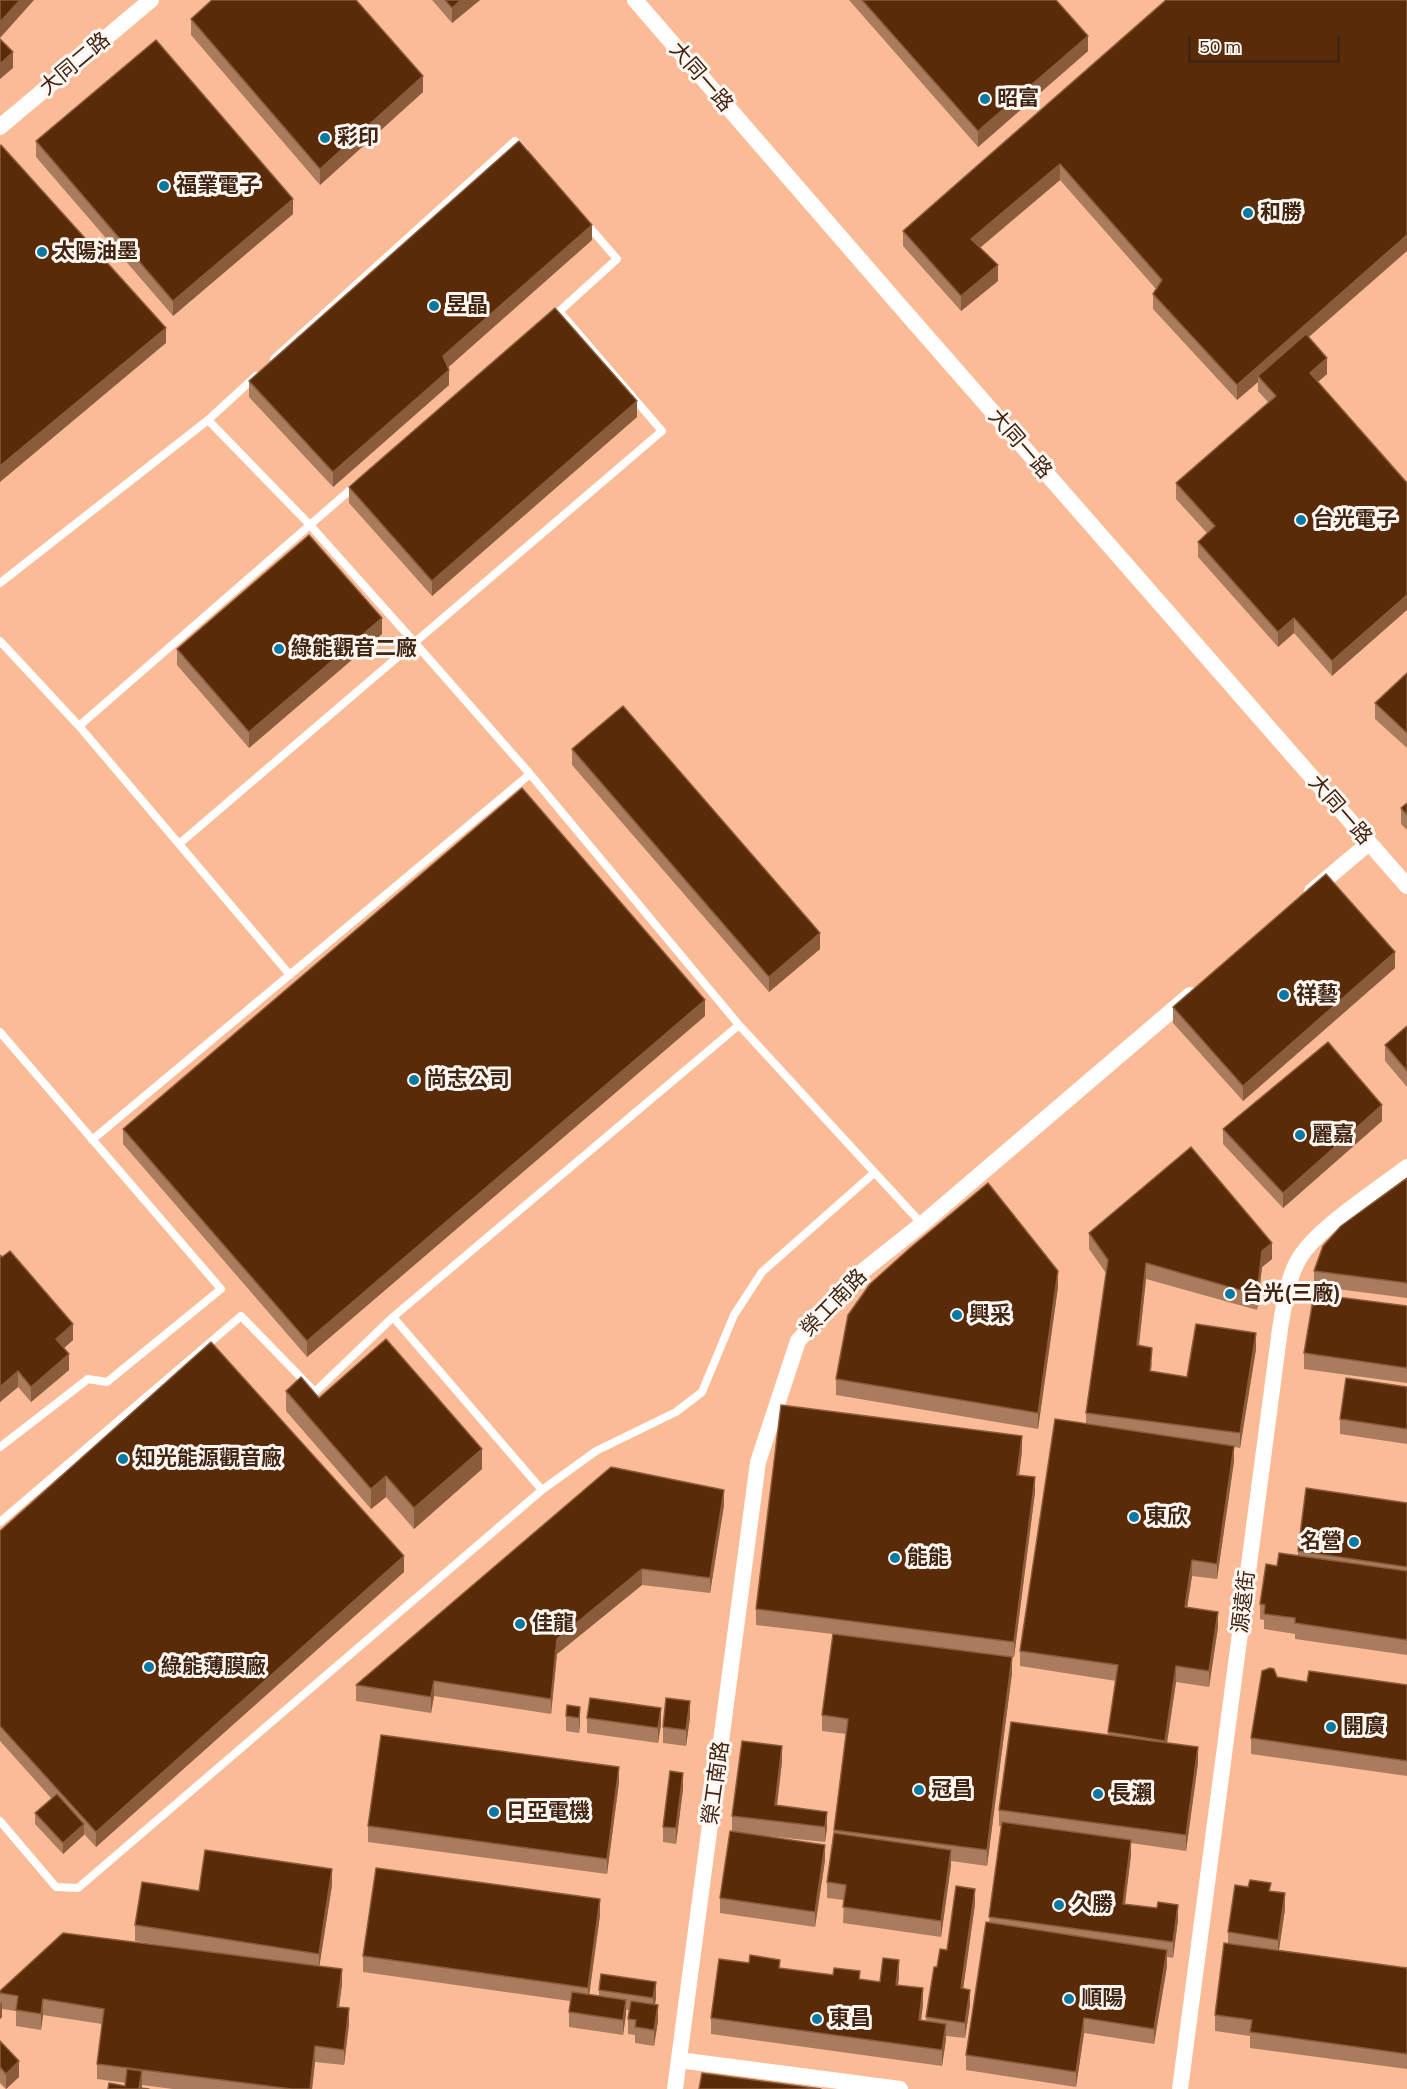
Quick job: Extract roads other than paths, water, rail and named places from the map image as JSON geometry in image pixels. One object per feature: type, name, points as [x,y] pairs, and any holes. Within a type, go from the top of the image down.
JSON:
[{"type":"street","name":"大同二路","points":[[0,127],[151,0]]},
{"type":"street","name":"大同一路","points":[[635,0],[1407,886]]},
{"type":"street","points":[[1296,905],[1369,843]]},
{"type":"street","name":"榮工南路","points":[[675,2089],[759,1462],[798,1341],[854,1278],[922,1224],[1204,983]]},
{"type":"street","name":"源遠街","points":[[1180,2089],[1280,1329],[1288,1288],[1299,1258],[1321,1233],[1407,1167]]},
{"type":"street","points":[[679,2060],[900,2089]]},
{"type":"lane","points":[[269,364],[515,141],[529,158]]},
{"type":"lane","points":[[542,327],[617,259],[581,217]]},
{"type":"lane","points":[[179,844],[662,431],[560,311]]},
{"type":"lane","points":[[0,583],[208,420],[260,372]]},
{"type":"lane","points":[[208,420],[309,524],[530,774],[739,1025],[922,1224]]},
{"type":"lane","points":[[79,726],[362,479]]},
{"type":"lane","points":[[0,641],[79,726],[290,975]]},
{"type":"lane","points":[[92,1140],[530,774]]},
{"type":"lane","points":[[0,1522],[241,1316],[315,1392],[393,1317],[739,1025]]},
{"type":"lane","points":[[0,1032],[221,1290],[107,1382],[88,1379],[0,1447]]},
{"type":"lane","points":[[0,1821],[56,1887],[78,1888],[542,1490],[596,1451],[676,1412],[702,1392],[734,1316],[762,1272],[874,1173]]},
{"type":"lane","points":[[393,1317],[542,1490]]},
{"type":"place","name":"昭富","points":[[985,99]]},
{"type":"place","name":"彩印","points":[[325,138]]},
{"type":"place","name":"福業電子","points":[[164,186]]},
{"type":"place","name":"和勝","points":[[1248,213]]},
{"type":"place","name":"太陽油墨","points":[[42,252]]},
{"type":"place","name":"昱晶","points":[[434,306]]},
{"type":"place","name":"台光電子","points":[[1301,520]]},
{"type":"place","name":"綠能觀音二廠","points":[[279,649]]},
{"type":"place","name":"祥藝","points":[[1284,995]]},
{"type":"place","name":"尚志公司","points":[[414,1080]]},
{"type":"place","name":"麗嘉","points":[[1300,1135]]},
{"type":"place","name":"台光(三廠)","points":[[1230,1294]]},
{"type":"place","name":"興采","points":[[957,1315]]},
{"type":"place","name":"知光能源觀音廠","points":[[123,1459]]},
{"type":"place","name":"東欣","points":[[1134,1517]]},
{"type":"place","name":"名營","points":[[1354,1542]]},
{"type":"place","name":"能能","points":[[895,1558]]},
{"type":"place","name":"佳龍","points":[[520,1624]]},
{"type":"place","name":"綠能薄膜廠","points":[[149,1667]]},
{"type":"place","name":"開廣","points":[[1331,1727]]},
{"type":"place","name":"冠昌","points":[[919,1790]]},
{"type":"place","name":"長瀨","points":[[1098,1794]]},
{"type":"place","name":"日亞電機","points":[[494,1812]]},
{"type":"place","name":"久勝","points":[[1059,1905]]},
{"type":"place","name":"順陽","points":[[1069,1999]]},
{"type":"place","name":"東昌","points":[[817,2019]]}]
